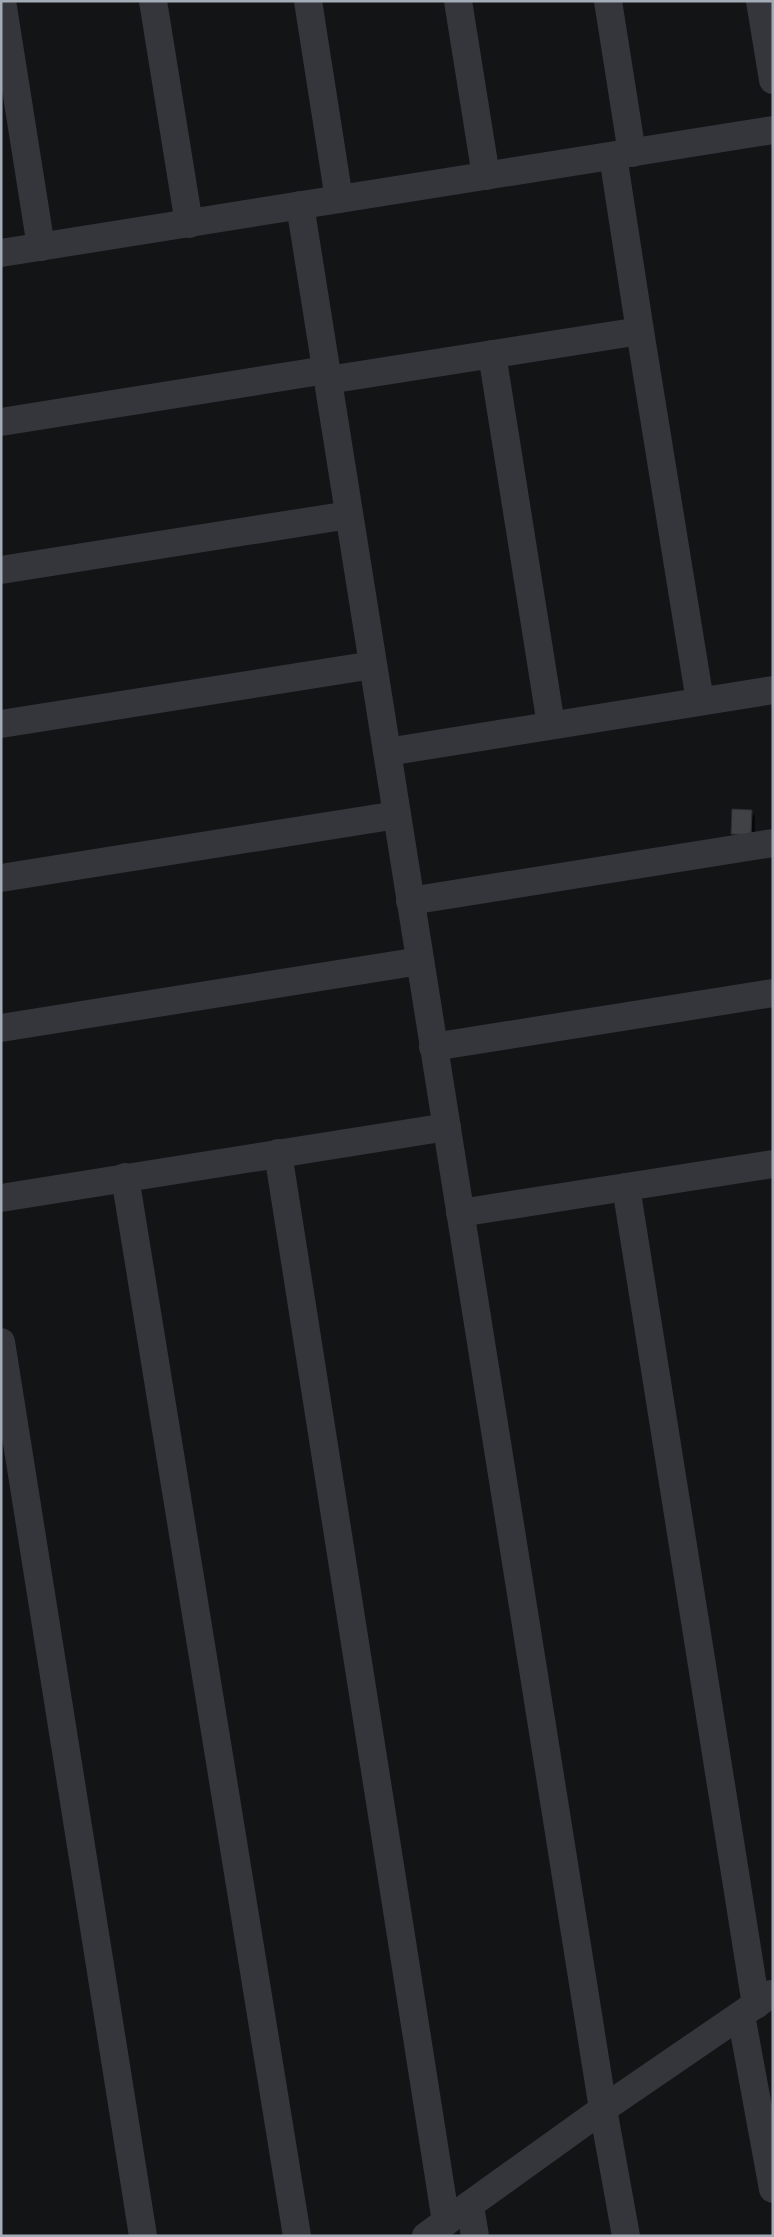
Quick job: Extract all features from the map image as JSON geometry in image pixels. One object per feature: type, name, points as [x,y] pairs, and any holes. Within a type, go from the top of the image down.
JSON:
[{"type":"street","points":[[2,1],[41,247]]},
{"type":"street","points":[[153,1],[189,224]]},
{"type":"street","points":[[308,1],[339,199]]},
{"type":"street","points":[[458,1],[486,176]]},
{"type":"street","points":[[608,1],[640,331],[700,701]]},
{"type":"street","points":[[760,1],[773,80]]},
{"type":"street","points":[[1,253],[773,130]]},
{"type":"street","points":[[300,205],[603,2109],[626,2236]]},
{"type":"street","points":[[1,422],[327,375],[492,354],[640,331]]},
{"type":"street","points":[[492,354],[552,725]]},
{"type":"street","points":[[1,570],[349,515]]},
{"type":"street","points":[[1,724],[373,665]]},
{"type":"street","points":[[387,752],[773,690]]},
{"type":"street","points":[[1,878],[397,815]]},
{"type":"street","points":[[410,901],[773,843]]},
{"type":"street","points":[[1,1028],[420,961]]},
{"type":"street","points":[[434,1047],[773,993]]},
{"type":"street","points":[[1,1198],[447,1126]]},
{"type":"street","points":[[278,1153],[436,2229],[603,2109],[756,2004]]},
{"type":"street","points":[[460,1213],[773,1164]]},
{"type":"street","points":[[125,1178],[297,2236]]},
{"type":"street","points":[[626,1187],[756,2004],[773,2189]]},
{"type":"street","points":[[1,1342],[143,2236]]},
{"type":"street","points":[[470,2206],[475,2236]]},
{"type":"building","points":[[732,809],[752,810],[751,835],[731,834]]}]
